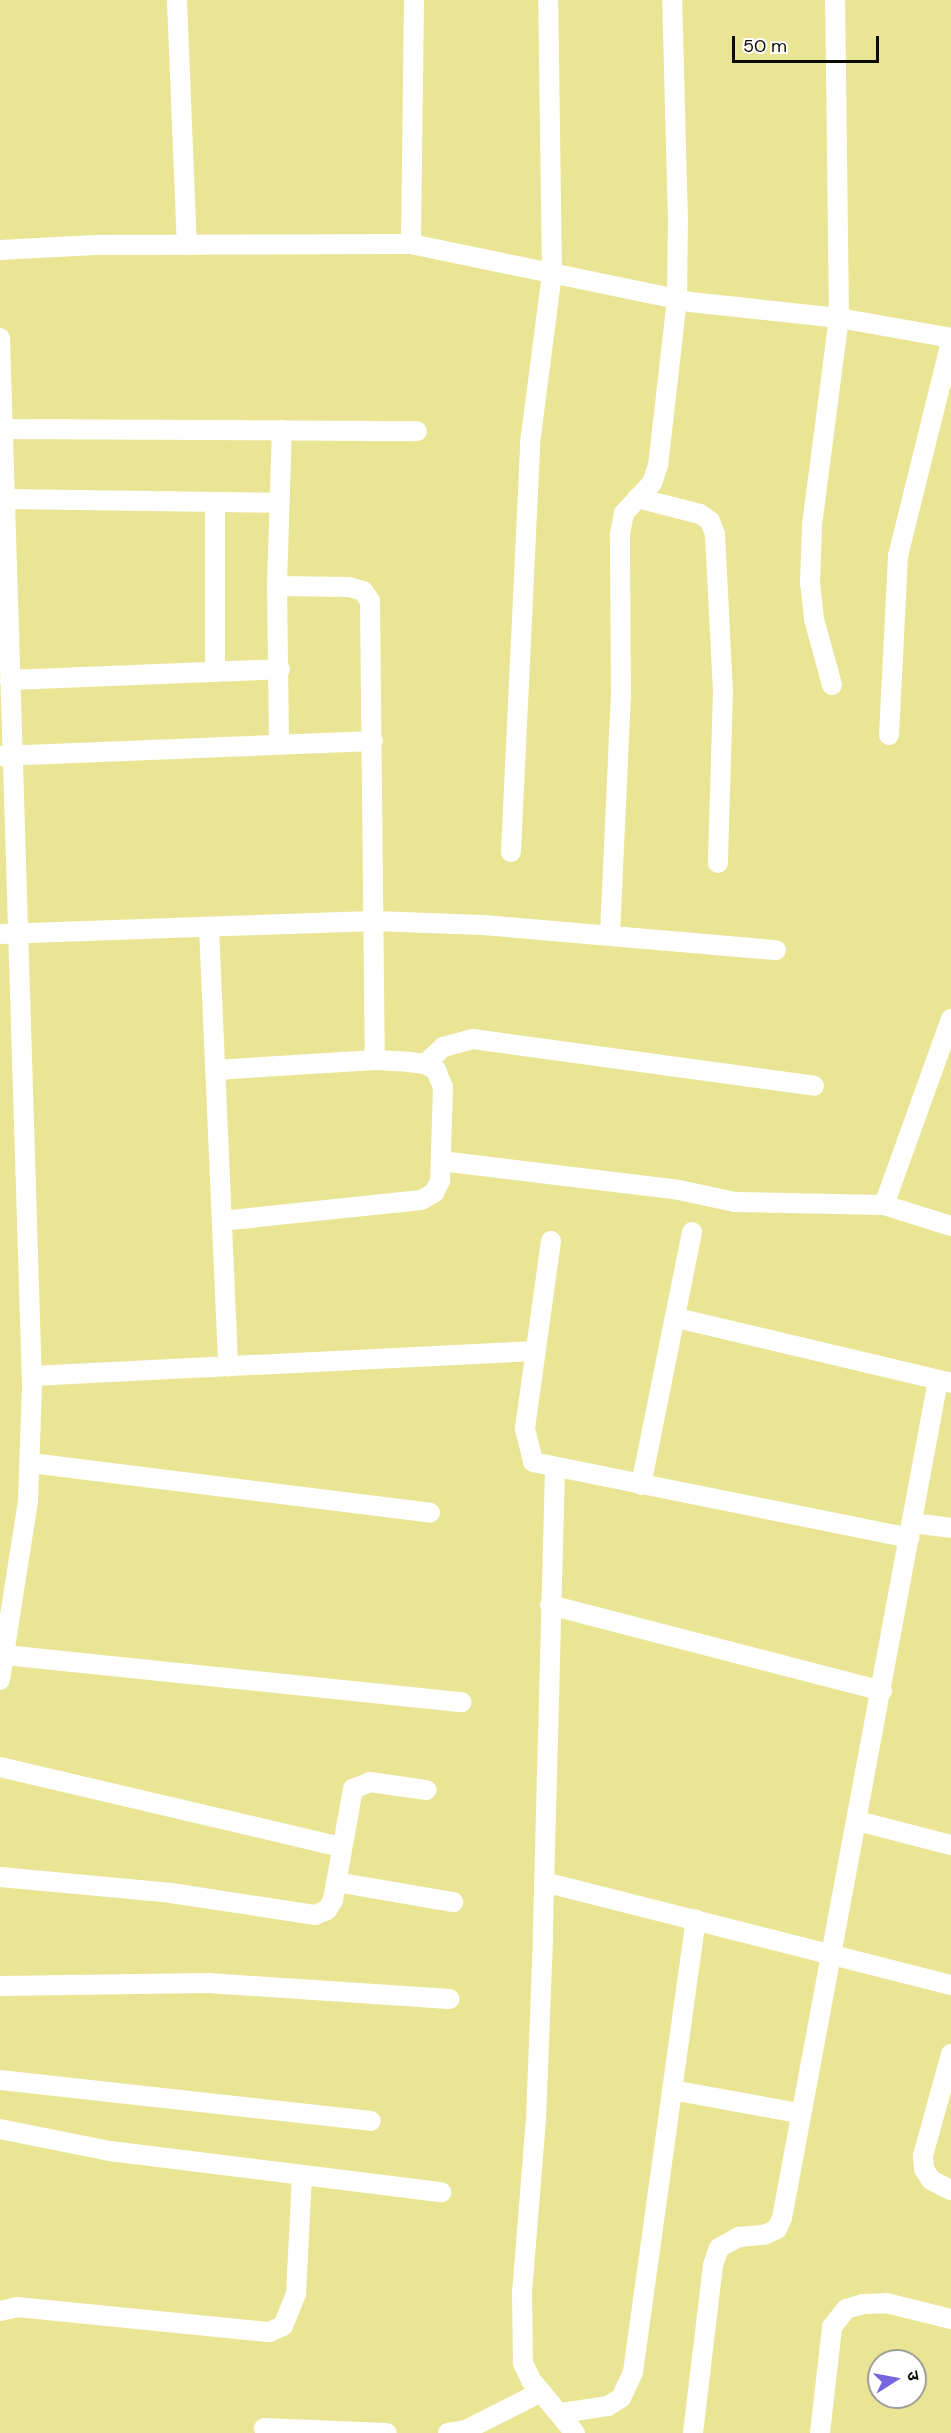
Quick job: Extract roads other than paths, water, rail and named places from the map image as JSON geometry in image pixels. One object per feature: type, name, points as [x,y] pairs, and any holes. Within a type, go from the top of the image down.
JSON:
[{"type":"street","points":[[177,0],[187,245]]},
{"type":"street","points":[[411,244],[414,0]]},
{"type":"street","points":[[511,852],[530,443],[552,273],[548,0]]},
{"type":"street","points":[[610,934],[621,697],[620,534],[624,513],[652,483],[658,466],[676,299],[678,222],[672,0]]},
{"type":"street","points":[[832,685],[814,619],[810,583],[812,525],[839,318],[835,0]]},
{"type":"street","points":[[0,250],[95,245],[411,244],[676,299],[839,318],[951,340],[898,556],[889,735]]},
{"type":"street","points":[[0,338],[10,680],[6,756],[9,934],[32,1376],[31,1463],[0,1680]]},
{"type":"street","points":[[3,429],[417,431]]},
{"type":"street","points":[[279,745],[280,669],[277,586],[282,430]]},
{"type":"street","points":[[637,498],[700,514],[710,521],[715,534],[723,691],[718,863]]},
{"type":"street","points":[[5,499],[279,503]]},
{"type":"street","points":[[215,502],[216,672]]},
{"type":"street","points":[[277,586],[350,586],[363,591],[370,601],[375,1060]]},
{"type":"street","points":[[10,680],[280,669]]},
{"type":"street","points":[[6,756],[373,741]]},
{"type":"street","points":[[9,934],[374,921],[610,934],[776,950]]},
{"type":"street","points":[[209,927],[228,1367]]},
{"type":"street","points":[[884,1205],[951,1019]]},
{"type":"street","points":[[425,1064],[443,1047],[473,1039],[814,1086]]},
{"type":"street","points":[[215,1070],[375,1060],[425,1064],[436,1070],[443,1087],[441,1161],[437,1187],[421,1200],[222,1221]]},
{"type":"street","points":[[441,1161],[679,1190],[735,1202],[884,1205],[951,1226]]},
{"type":"street","points":[[641,1485],[677,1318],[692,1232]]},
{"type":"street","points":[[551,1241],[525,1429],[526,1448],[533,1462],[555,1469],[641,1485],[910,1531],[951,1528]]},
{"type":"street","points":[[677,1318],[945,1382],[910,1531],[858,1821],[799,2113],[782,2218],[777,2229],[764,2235],[725,2242],[713,2265],[693,2433]]},
{"type":"street","points":[[32,1376],[535,1351]]},
{"type":"street","points":[[31,1463],[430,1513]]},
{"type":"street","points":[[555,1469],[536,2120],[522,2292],[523,2363],[541,2392],[562,2413],[575,2433]]},
{"type":"street","points":[[550,1605],[882,1691]]},
{"type":"street","points":[[5,1655],[462,1702]]},
{"type":"street","points":[[0,1767],[342,1846]]},
{"type":"street","points":[[0,1877],[171,1893],[315,1915],[327,1910],[336,1882],[349,1797],[358,1785],[370,1782],[426,1790]]},
{"type":"street","points":[[858,1821],[951,1845]]},
{"type":"street","points":[[336,1882],[453,1902]]},
{"type":"street","points":[[544,1882],[831,1952],[951,1985]]},
{"type":"street","points":[[562,2413],[608,2406],[628,2389],[696,1919]]},
{"type":"street","points":[[0,1986],[208,1983],[449,1999]]},
{"type":"street","points":[[951,2054],[923,2156],[924,2169],[931,2180],[951,2190]]},
{"type":"street","points":[[0,2080],[370,2121]]},
{"type":"street","points":[[672,2090],[799,2113]]},
{"type":"street","points":[[0,2129],[110,2151],[441,2192]]},
{"type":"street","points":[[0,2311],[17,2307],[269,2332],[283,2326],[296,2294],[302,2175]]},
{"type":"street","points":[[820,2433],[832,2328],[846,2309],[863,2304],[886,2303],[951,2319]]},
{"type":"street","points":[[448,2433],[466,2430],[541,2392]]},
{"type":"street","points":[[264,2428],[387,2433]]}]
